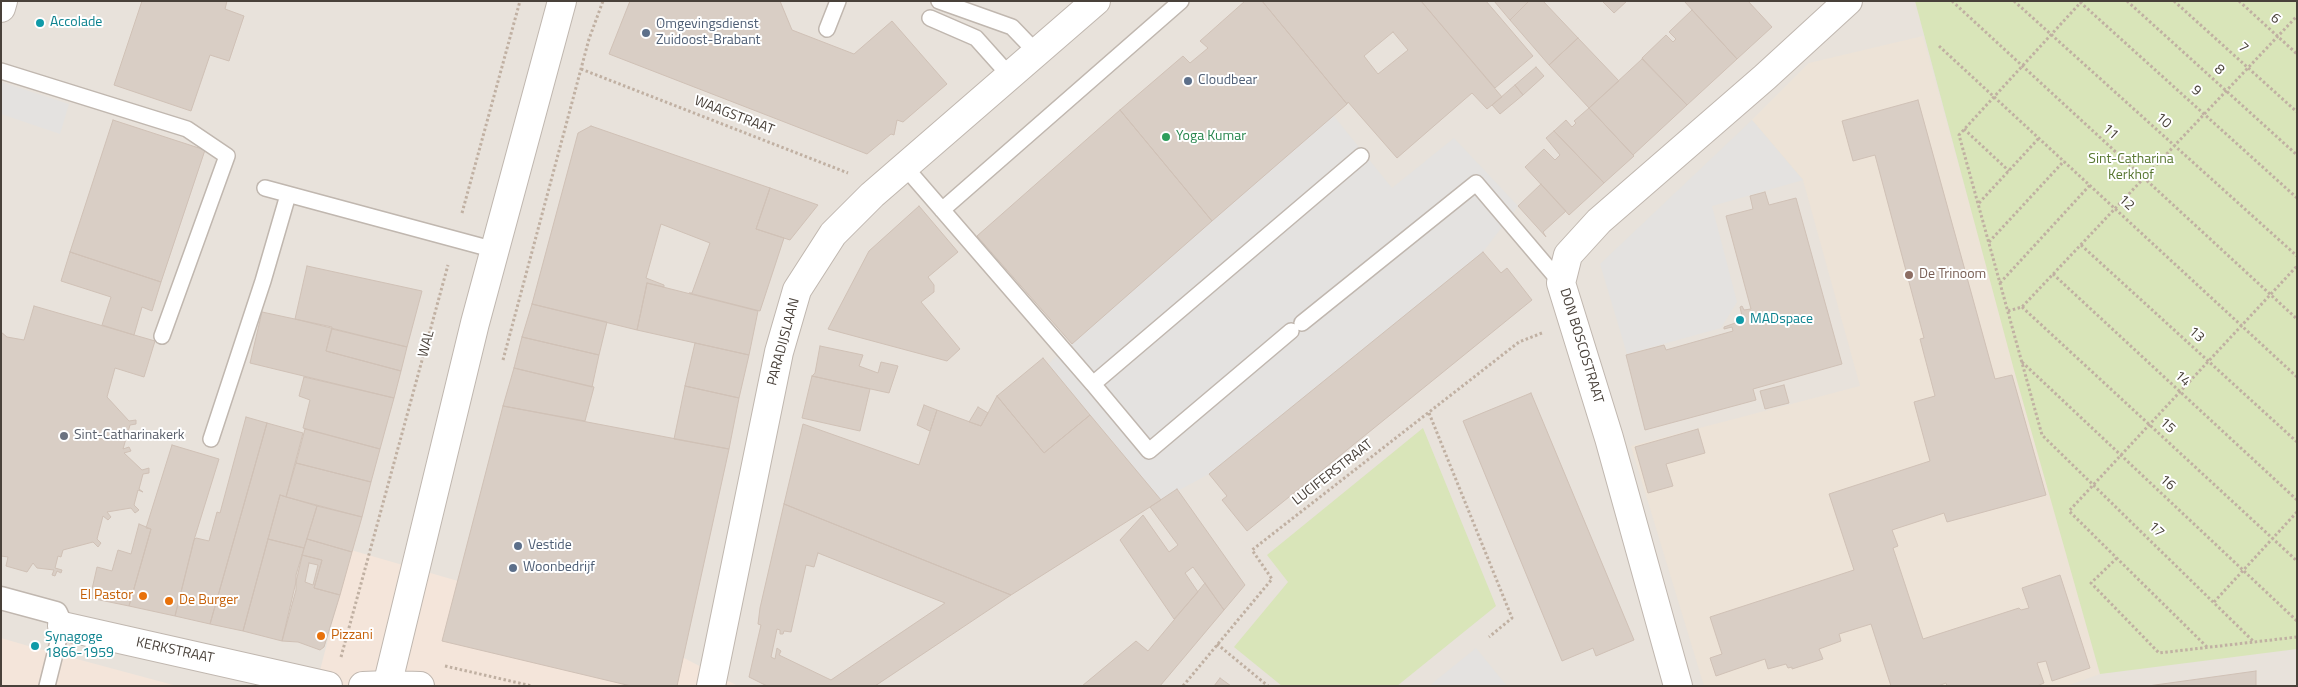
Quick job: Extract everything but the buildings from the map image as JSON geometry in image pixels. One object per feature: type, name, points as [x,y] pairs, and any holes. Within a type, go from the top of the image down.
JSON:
[{"type":"street","points":[[1,8],[3,1]]},
{"type":"street","points":[[420,686],[379,685],[562,1]]},
{"type":"street","name":"PARADIJSLAAN","points":[[711,686],[779,352],[797,290],[833,234],[872,195],[1096,1]]},
{"type":"street","name":"DON BOSCOSTRAAT","points":[[1678,686],[1609,438],[1574,322],[1560,283],[1568,255],[1599,222],[1765,77],[1848,1]]},
{"type":"street","points":[[1,598],[56,612],[62,626]]},
{"type":"street","name":"KERKSTRAAT","points":[[62,626],[334,674]]},
{"type":"lane","points":[[827,29],[838,1]]},
{"type":"lane","points":[[939,1],[1012,27],[1037,53]]},
{"type":"lane","points":[[942,210],[1181,1]]},
{"type":"lane","points":[[930,18],[976,38],[1010,76]]},
{"type":"lane","points":[[1,71],[187,129],[228,156],[162,336]]},
{"type":"lane","points":[[1093,384],[1361,156]]},
{"type":"lane","points":[[905,167],[1149,451],[1297,327],[1476,183],[1560,283]]},
{"type":"lane","points":[[265,188],[454,241],[495,250]]},
{"type":"lane","points":[[211,439],[263,282],[288,195]]},
{"type":"lane","points":[[47,686],[62,626]]},
{"type":"path","name":"WAL","points":[[334,674],[520,1]]},
{"type":"path","points":[[501,364],[581,69],[603,1]]},
{"type":"path","name":"11","points":[[1952,1],[2297,319]]},
{"type":"path","name":"10","points":[[2014,1],[2297,256]]},
{"type":"path","name":"8","points":[[2127,1],[2297,155]]},
{"type":"path","name":"7","points":[[2174,1],[2297,112]]},
{"type":"path","name":"6","points":[[2239,1],[2297,54]]},
{"type":"path","points":[[2021,361],[1960,134],[2081,2]]},
{"type":"path","name":"9","points":[[2081,2],[2297,198]]},
{"type":"path","points":[[2008,311],[2022,307],[2297,16]]},
{"type":"path","name":"12","points":[[1939,46],[2297,377]]},
{"type":"path","name":"WAAGSTRAAT","points":[[581,69],[856,176],[872,195]]},
{"type":"path","points":[[1964,129],[2009,171]]},
{"type":"path","points":[[1978,204],[2039,138]]},
{"type":"path","points":[[1989,242],[2064,161]]},
{"type":"path","points":[[2000,283],[2090,185]]},
{"type":"path","name":"13","points":[[2081,245],[2297,442]]},
{"type":"path","points":[[2207,648],[2069,511],[2297,266]]},
{"type":"path","name":"14","points":[[2053,274],[2297,500]]},
{"type":"path","name":"15","points":[[2022,307],[2297,561]]},
{"type":"path","name":"LUCIFERSTRAAT","points":[[1183,686],[1272,579],[1252,550],[1519,342],[1574,322]]},
{"type":"path","name":"17","points":[[2021,361],[2042,435],[2254,642]]},
{"type":"path","name":"16","points":[[2021,361],[2297,621]]},
{"type":"path","points":[[1429,413],[1512,618],[1489,637]]},
{"type":"path","points":[[2214,602],[2297,512]]},
{"type":"path","points":[[2117,558],[2091,583],[2160,653],[2297,637]]},
{"type":"path","points":[[1217,644],[1268,686]]},
{"type":"path","points":[[437,664],[532,686]]},
{"type":"shaded area","points":[[1,1],[2297,1],[2297,686],[1,686]]},
{"type":"shaded area","name":"De Trinoom","points":[[1923,36],[2100,674],[2066,686],[1704,686],[1631,446],[1860,386],[1803,180],[1752,120],[1809,63]]},
{"type":"shaded area","points":[[1,82],[69,104],[60,134],[1,114]]},
{"type":"shaded area","points":[[1333,115],[1392,188],[1454,138],[1518,206],[1483,252],[1209,474],[1161,500],[1048,364]]},
{"type":"shaded area","points":[[1752,120],[1803,180],[1712,206],[1737,302],[1721,328],[1627,354],[1600,264]]},
{"type":"shaded area","points":[[351,550],[634,632],[738,686],[316,686]]},
{"type":"shaded area","points":[[1,638],[25,645],[177,686],[1,686]]},
{"type":"shaded area","points":[[1476,648],[1507,686],[1429,686]]},
{"type":"green space","name":"Sint-Catharina Kerkhof","points":[[1915,1],[2297,1],[2297,649],[2100,674],[2014,370]]},
{"type":"green space","points":[[1423,428],[1496,606],[1397,686],[1282,686],[1234,647],[1288,582],[1267,555]]},
{"type":"place","name":"Accolade","points":[[40,23]]},
{"type":"place","name":"Omgevingsdienst Zuidoost-Brabant","points":[[646,33]]},
{"type":"place","name":"Cloudbear","points":[[1188,81]]},
{"type":"place","name":"Yoga Kumar","points":[[1166,137]]},
{"type":"place","name":"De Trinoom","points":[[1909,275]]},
{"type":"place","name":"MADspace","points":[[1740,320]]},
{"type":"place","name":"Sint-Catharinakerk","points":[[64,436]]},
{"type":"place","name":"Vestide","points":[[518,546]]},
{"type":"place","name":"Woonbedrijf","points":[[513,568]]},
{"type":"place","name":"El Pastor","points":[[143,596]]},
{"type":"place","name":"De Burger","points":[[169,601]]},
{"type":"place","name":"Pizzani","points":[[321,636]]},
{"type":"place","name":"Synagoge 1866-1959","points":[[35,646]]}]
